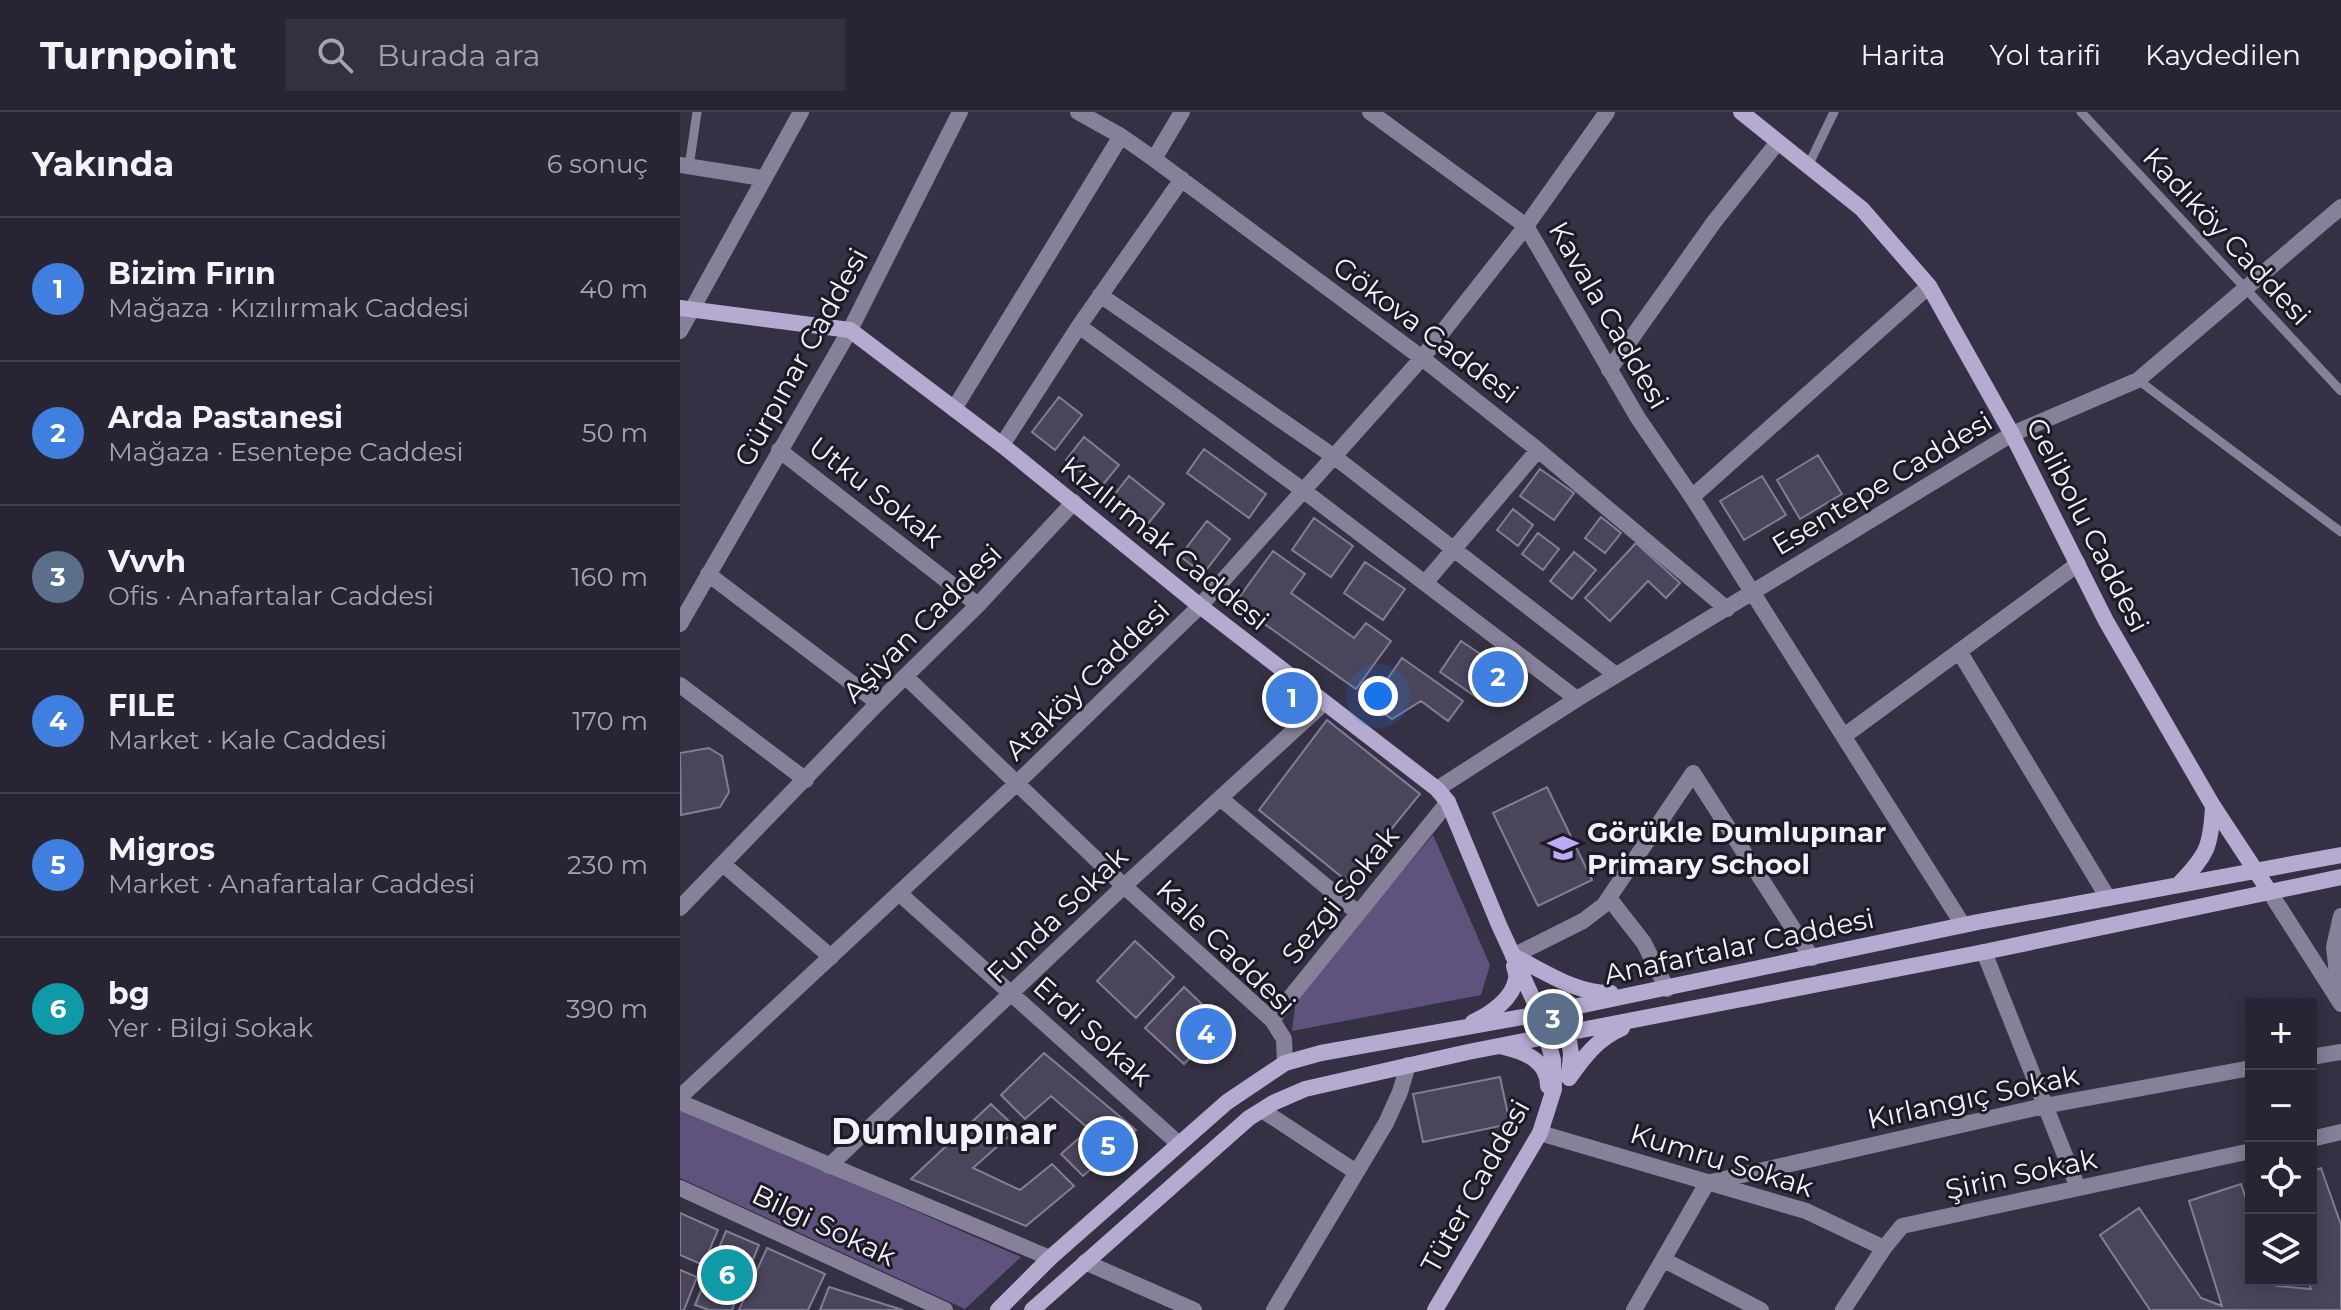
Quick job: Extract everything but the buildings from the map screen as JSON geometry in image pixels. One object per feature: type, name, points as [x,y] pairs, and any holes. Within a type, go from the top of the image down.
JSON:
[{"type":"street","points":[[680,331],[686,309],[801,112]]},
{"type":"street","name":"Gürpınar Caddesi","points":[[680,624],[850,330],[960,112]]},
{"type":"street","name":"Gökova Caddesi","points":[[1078,112],[1121,136],[1182,179],[1422,358],[1538,450],[1727,609]]},
{"type":"street","points":[[1154,159],[1182,112]]},
{"type":"street","name":"Kavala Caddesi","points":[[1370,112],[1526,226],[1638,418],[1692,497],[1963,925]]},
{"type":"street","name":"Ataköy Caddesi","points":[[680,1099],[900,894],[1200,606],[1336,458],[1422,358],[1526,226],[1607,112]]},
{"type":"street","name":"Gelibolu Caddesi","points":[[1741,112],[1862,209],[1929,286],[2012,434],[2106,621],[2213,806],[2341,1003]]},
{"type":"street","points":[[954,409],[1121,136]]},
{"type":"street","points":[[1609,370],[1714,222],[1778,142]]},
{"type":"street","points":[[684,166],[762,178]]},
{"type":"street","points":[[1002,445],[1079,326],[1182,179]]},
{"type":"street","name":"Esentepe Caddesi","points":[[1437,789],[1577,699],[2012,434],[2138,380],[2341,207]]},
{"type":"street","points":[[1692,497],[1929,286]]},
{"type":"street","points":[[1100,295],[1336,458],[1616,675]]},
{"type":"street","points":[[686,309],[850,330]]},
{"type":"street","points":[[1079,326],[1304,491],[1577,699]]},
{"type":"street","name":"Kızılırmak Caddesi","points":[[850,330],[1002,445],[1200,606],[1437,789],[1448,802],[1540,1014]]},
{"type":"street","name":"Utku Sokak","points":[[779,450],[978,605]]},
{"type":"street","points":[[1425,583],[1538,450]]},
{"type":"street","name":"Aşiyan Caddesi","points":[[680,908],[878,703],[978,605],[1074,502]]},
{"type":"street","points":[[1844,736],[2078,564]]},
{"type":"street","points":[[708,574],[878,703]]},
{"type":"street","points":[[1959,651],[2108,898]]},
{"type":"street","name":"Kale Caddesi","points":[[906,677],[1124,886],[1272,1020],[1284,1039],[1285,1063]]},
{"type":"street","points":[[680,685],[806,780]]},
{"type":"street","name":"Funda Sokak","points":[[829,1166],[1124,886],[1324,703]]},
{"type":"street","points":[[1513,956],[1590,917],[1609,898],[1693,773],[1812,958]]},
{"type":"street","points":[[1220,798],[1358,913]]},
{"type":"street","name":"Sezgi Sokak","points":[[1272,1020],[1448,802]]},
{"type":"street","points":[[2179,884],[2201,861],[2211,839],[2213,806]]},
{"type":"street","name":"Anafartalar Caddesi","points":[[998,1310],[1050,1258],[1227,1102],[1285,1063],[1321,1053],[1667,989],[1963,925],[2341,855]]},
{"type":"street","points":[[724,865],[831,957]]},
{"type":"street","name":"Anafartalar Caddesi","points":[[1032,1310],[1198,1161],[1262,1110],[1305,1089],[1498,1046],[1984,952],[2341,877]]},
{"type":"street","name":"Erdi Sokak","points":[[900,894],[1179,1144]]},
{"type":"street","points":[[1513,956],[1577,988],[1598,994],[1667,989],[1644,943],[1609,898]]},
{"type":"street","points":[[2341,916],[2334,947],[2335,976],[2341,1003]]},
{"type":"street","points":[[1984,952],[2078,1188]]},
{"type":"street","points":[[1453,1031],[1482,1019],[1496,1009],[1509,993],[1516,979],[1513,956]]},
{"type":"street","name":"Tüter Caddesi","points":[[1435,1310],[1540,1133],[1547,1116],[1554,1089],[1553,1060],[1549,1037],[1540,1014]]},
{"type":"street","points":[[1569,1078],[1596,1044],[1610,1033],[1649,1018]]},
{"type":"street","points":[[1547,1116],[1562,1097],[1569,1078],[1571,1054],[1568,1033]]},
{"type":"street","points":[[1498,1046],[1531,1056],[1542,1066],[1548,1079],[1547,1116]]},
{"type":"street","points":[[2317,1056],[2341,1052]]},
{"type":"street","points":[[1274,1310],[1386,1123],[1408,1065]]},
{"type":"street","name":"Kırlangıç Sokak","points":[[1707,1183],[2044,1106],[2245,1069]]},
{"type":"street","points":[[680,1099],[829,1166],[1050,1258]]},
{"type":"street","points":[[1262,1110],[1356,1172]]},
{"type":"street","points":[[2317,1138],[2341,1132]]},
{"type":"street","name":"Kumru Sokak","points":[[1540,1133],[1806,1211],[1884,1248]]},
{"type":"street","name":"Şirin Sokak","points":[[1843,1310],[1902,1226],[2245,1152]]},
{"type":"street","points":[[1634,1310],[1707,1183]]},
{"type":"street","name":"Bilgi Sokak","points":[[680,1188],[945,1310]]},
{"type":"street","points":[[1664,1260],[1761,1310]]},
{"type":"street","points":[[1085,1262],[1194,1310]]},
{"type":"lane","points":[[684,166],[697,112]]},
{"type":"lane","points":[[1808,166],[1834,112]]},
{"type":"lane","name":"Kadıköy Caddesi","points":[[2081,112],[2341,391]]},
{"type":"lane","points":[[2138,380],[2341,532]]},
{"type":"shaded area","points":[[1433,835],[1490,965],[1481,995],[1292,1031],[1296,998]]},
{"type":"shaded area","points":[[680,1108],[1021,1257],[965,1309],[680,1178]]},
{"type":"place","name":"Arda Pastanesi","points":[[1498,677]]},
{"type":"place","name":"Bizim Fırın","points":[[1292,698]]},
{"type":"place","name":"Görükle Dumlupınar Primary School","points":[[1563,848]]},
{"type":"place","name":"Vvvh","points":[[1553,1019]]},
{"type":"place","name":"FILE","points":[[1206,1034]]},
{"type":"place","name":"Migros","points":[[1108,1146]]},
{"type":"place","name":"bg","points":[[727,1275]]},
{"type":"district","name":"Dumlupınar","points":[[944,1131]]}]
